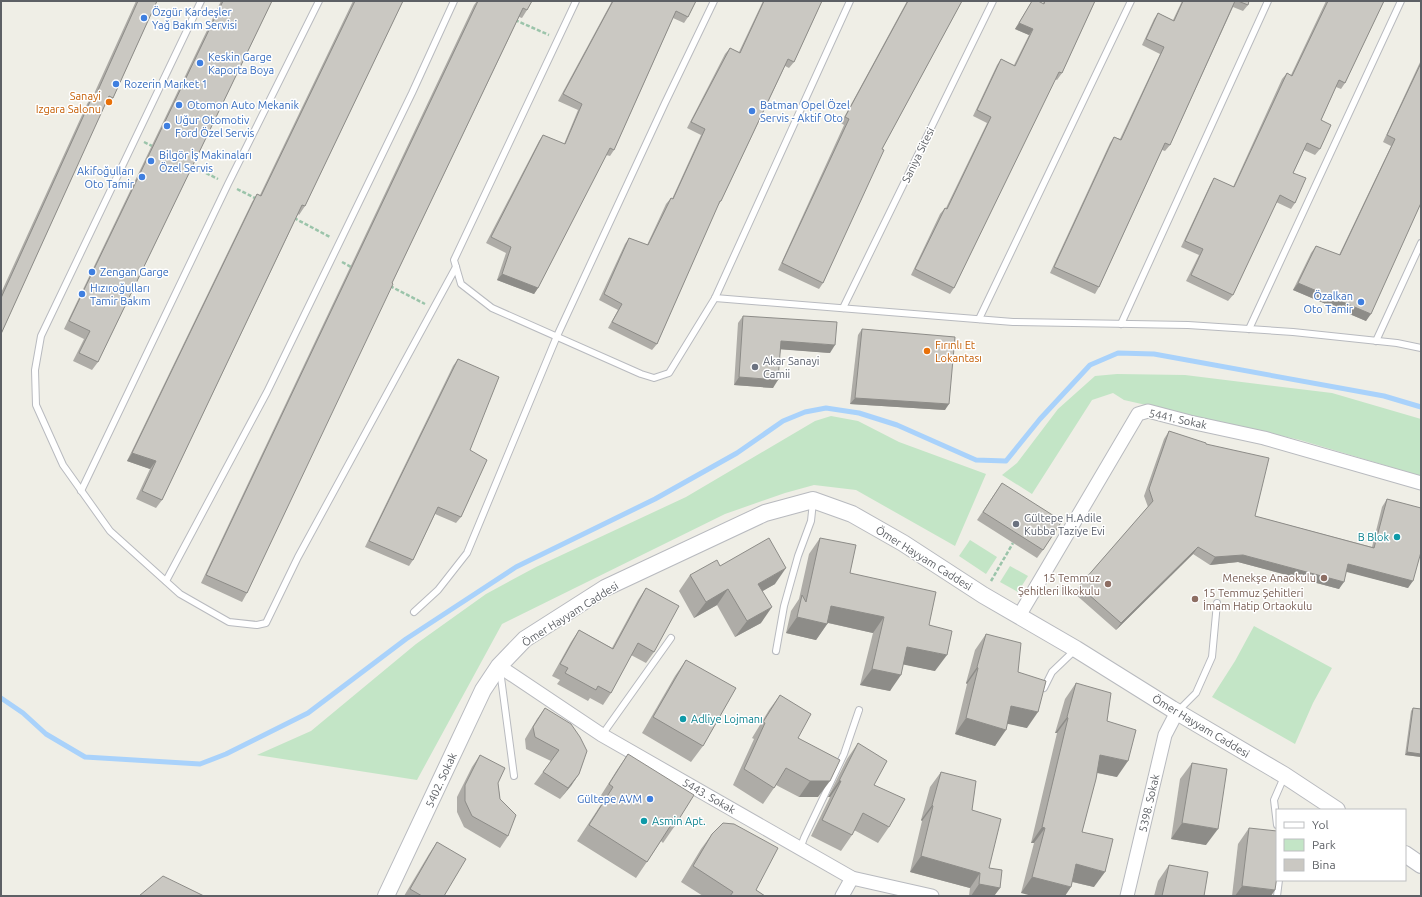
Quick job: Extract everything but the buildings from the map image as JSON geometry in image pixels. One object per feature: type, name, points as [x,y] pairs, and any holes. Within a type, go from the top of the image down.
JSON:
[{"type":"street","name":"5441. Sokak","points":[[1019,616],[1138,414],[1148,411],[1264,438],[1421,483]]},
{"type":"street","name":"Ömer Hayyam Caddesi","points":[[500,666],[525,640],[605,588],[765,513],[813,500],[852,514],[903,543],[983,595],[1076,648],[1177,712],[1284,775],[1336,809]]},
{"type":"street","name":"5443. Sokak","points":[[500,666],[602,735],[852,878],[932,896]]},
{"type":"street","name":"5402. Sokak","points":[[386,896],[483,690],[500,666]]},
{"type":"street","name":"5398. Sokak","points":[[1128,896],[1165,735],[1177,712]]},
{"type":"street","points":[[1406,855],[1421,865]]},
{"type":"street","points":[[842,896],[852,878]]},
{"type":"lane","points":[[201,1],[41,336],[34,370],[36,405],[63,465],[110,531],[180,594],[229,622],[257,625],[266,623],[298,557],[456,267]]},
{"type":"lane","points":[[81,491],[228,184],[319,1]]},
{"type":"lane","points":[[166,581],[267,392],[454,1]]},
{"type":"lane","points":[[576,1],[454,260],[461,284],[492,308],[641,374],[654,378],[669,373],[715,298],[850,1]]},
{"type":"lane","points":[[414,612],[438,590],[467,553],[556,336],[714,1]]},
{"type":"lane","name":"Saniya Sitesi","points":[[843,308],[993,1]]},
{"type":"lane","points":[[979,319],[1131,1]]},
{"type":"lane","points":[[1121,324],[1268,1]]},
{"type":"lane","points":[[1249,329],[1401,1]]},
{"type":"lane","points":[[1376,341],[1421,243]]},
{"type":"lane","points":[[715,298],[1013,322],[1188,325],[1293,332],[1376,341],[1421,348]]},
{"type":"lane","points":[[776,651],[784,606],[798,556],[811,521],[813,500]]},
{"type":"lane","points":[[1177,712],[1196,693],[1212,657],[1217,603]]},
{"type":"lane","points":[[602,735],[671,638]]},
{"type":"lane","points":[[1044,688],[1052,672],[1076,648]]},
{"type":"lane","points":[[500,666],[514,776]]},
{"type":"lane","points":[[800,849],[844,754],[860,710]]},
{"type":"lane","points":[[1276,817],[1274,800],[1284,775]]},
{"type":"lane","points":[[1277,896],[1279,881]]},
{"type":"path","points":[[515,19],[558,39]]},
{"type":"path","points":[[332,257],[359,271]]},
{"type":"path","points":[[386,284],[433,308]]},
{"type":"path","points":[[983,595],[1013,543]]},
{"type":"green space","points":[[1117,374],[1185,375],[1332,393],[1421,419],[1421,476],[1300,440],[1124,400],[1113,393],[1092,400],[1032,494],[1002,475],[1017,463],[1058,409],[1095,376]]},
{"type":"green space","points":[[831,416],[858,421],[899,442],[986,474],[955,546],[856,490],[814,485],[785,493],[725,514],[502,624],[417,780],[257,755],[311,731],[416,644],[486,594],[536,567],[686,497],[815,421]]},
{"type":"green space","points":[[970,540],[997,557],[986,574],[959,556]]},
{"type":"green space","points":[[1010,566],[1028,576],[1018,592],[1000,582]]},
{"type":"green space","points":[[1254,626],[1332,668],[1313,703],[1295,744],[1212,697],[1235,661]]},
{"type":"waterway","points":[[1,698],[23,713],[46,734],[85,757],[200,764],[226,754],[308,713],[406,639],[516,567],[655,499],[737,453],[783,421],[805,412],[826,408],[859,413],[897,425],[976,460],[1006,461],[1040,419],[1090,365],[1118,353],[1154,354],[1384,396],[1421,407]]},
{"type":"place","name":"Özgür Kardeşler Yağ Bakım Servisi","points":[[144,18]]},
{"type":"place","name":"Keskin Garge Kaporta Boya","points":[[200,63]]},
{"type":"place","name":"Rozerin Market 1","points":[[116,84]]},
{"type":"place","name":"Sanayi Izgara Salonu","points":[[109,102]]},
{"type":"place","name":"Otomon Auto Mekanik","points":[[179,105]]},
{"type":"place","name":"Batman Opel Özel Servis - Aktif Oto","points":[[752,111]]},
{"type":"place","name":"Uğur Otomotiv Ford Özel Servis","points":[[167,126]]},
{"type":"place","name":"Bilgör İş Makinaları Özel Servis","points":[[151,161]]},
{"type":"place","name":"Akifoğulları Oto Tamir","points":[[142,177]]},
{"type":"place","name":"Zengan Garge","points":[[92,272]]},
{"type":"place","name":"Hızıroğulları Tamir Bakım","points":[[82,294]]},
{"type":"place","name":"Özalkan Oto Tamir","points":[[1361,302]]},
{"type":"place","name":"Fırınlı Et Lokantası","points":[[927,351]]},
{"type":"place","name":"Akar Sanayi Camii","points":[[755,367]]},
{"type":"place","name":"Gültepe H.Adile Kubba Taziye Evi","points":[[1016,524]]},
{"type":"place","name":"B Blok","points":[[1397,537]]},
{"type":"place","name":"Menekşe Anaokulu","points":[[1324,578]]},
{"type":"place","name":"15 Temmuz Şehitleri İlkokulu","points":[[1108,584]]},
{"type":"place","name":"15 Temmuz Şehitleri İmam Hatip Ortaokulu","points":[[1195,599]]},
{"type":"place","name":"Adliye Lojmanı","points":[[683,719]]},
{"type":"place","name":"Gültepe AVM","points":[[650,799]]},
{"type":"place","name":"Asmin Apt.","points":[[644,821]]}]
